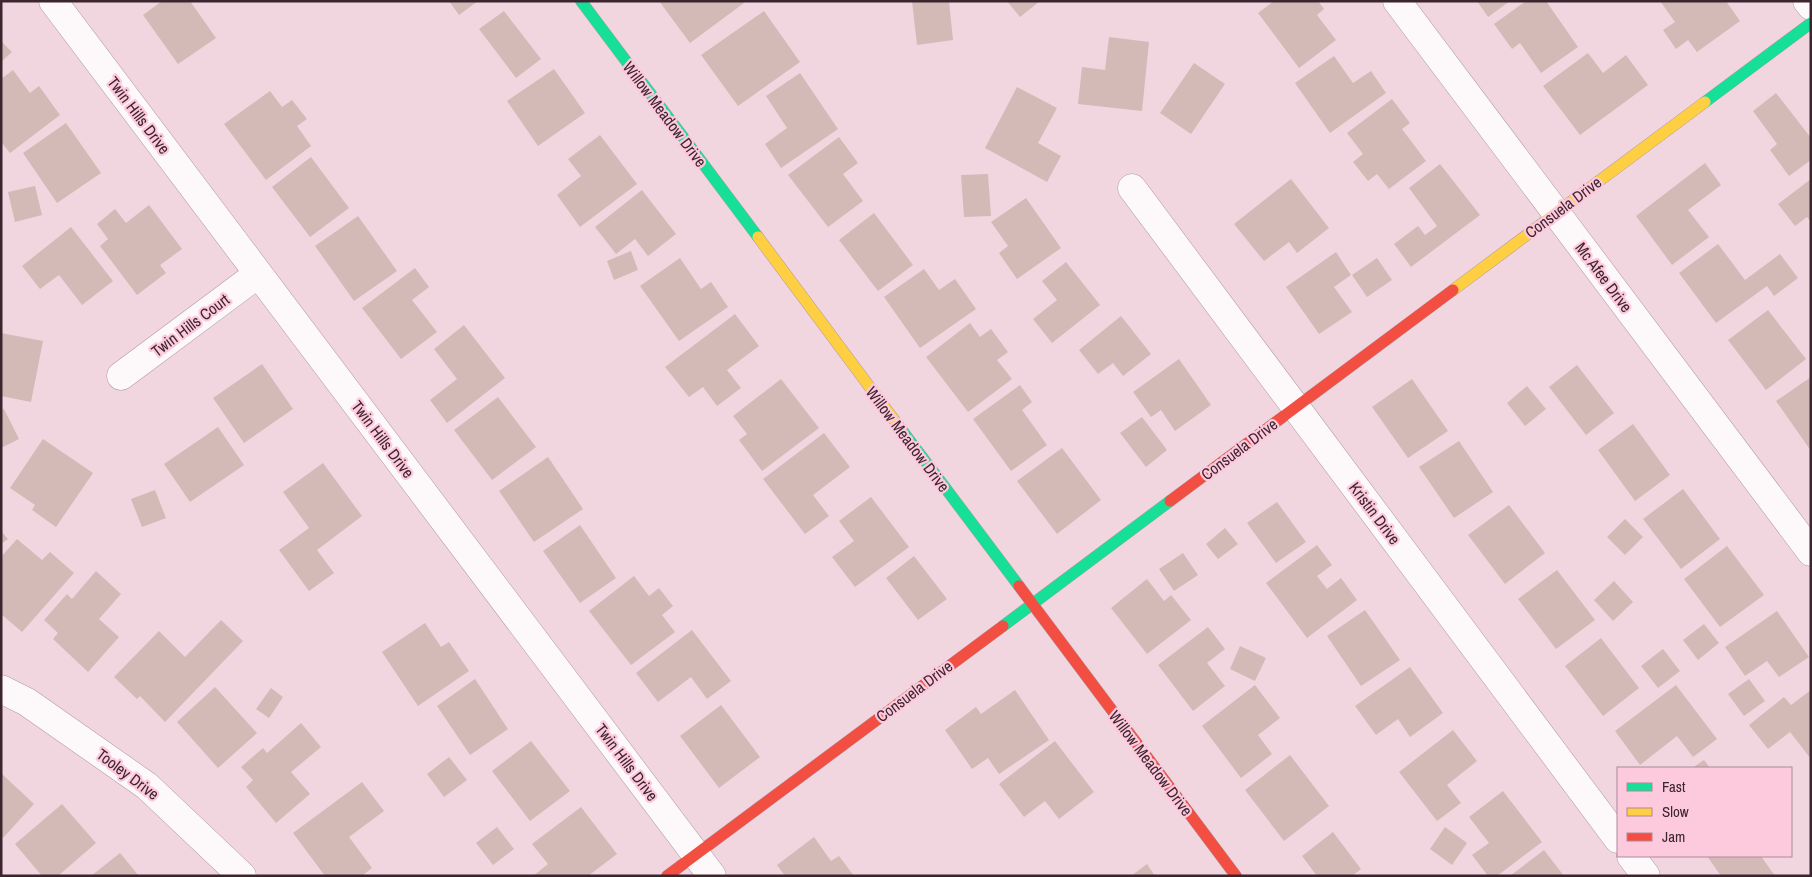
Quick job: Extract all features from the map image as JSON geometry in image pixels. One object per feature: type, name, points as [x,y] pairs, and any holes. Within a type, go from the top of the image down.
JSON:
[{"type":"street","name":"Twin Hills Drive","points":[[53,1],[712,876]]},
{"type":"street","name":"Willow Meadow Drive","points":[[581,1],[1236,876]]},
{"type":"street","name":"Mc Afee Drive","points":[[1397,1],[1811,552]]},
{"type":"street","points":[[1807,1],[1811,6]]},
{"type":"street","name":"Consuela Drive","points":[[667,876],[1811,23]]},
{"type":"street","name":"Kristin Drive","points":[[1132,188],[1617,838]]},
{"type":"street","name":"Twin Hills Court","points":[[121,376],[258,274]]},
{"type":"street","name":"Tooley Drive","points":[[1,689],[27,702],[147,786],[242,876]]},
{"type":"street","points":[[1632,857],[1646,876]]},
{"type":"building","points":[[162,1],[190,1],[216,38],[178,64],[143,15]]},
{"type":"building","points":[[449,1],[478,1],[459,15]]},
{"type":"building","points":[[659,1],[743,1],[744,3],[690,43]]},
{"type":"building","points":[[912,1],[949,1],[953,40],[917,45]]},
{"type":"building","points":[[1007,1],[1040,1],[1020,17]]},
{"type":"building","points":[[1274,1],[1318,1],[1324,9],[1317,15],[1336,40],[1299,68],[1258,13]]},
{"type":"building","points":[[1477,1],[1510,1],[1488,17]]},
{"type":"building","points":[[1526,1],[1546,1],[1578,47],[1541,73],[1520,43],[1512,49],[1494,24]]},
{"type":"building","points":[[1660,1],[1726,1],[1740,21],[1697,52],[1688,40],[1676,49],[1663,30],[1675,22]]},
{"type":"building","points":[[504,11],[541,59],[516,78],[479,29]]},
{"type":"building","points":[[764,11],[800,62],[738,106],[701,55]]},
{"type":"building","points":[[1109,37],[1149,42],[1142,111],[1078,104],[1082,67],[1105,70]]},
{"type":"building","points":[[1,41],[12,52],[1,62]]},
{"type":"building","points":[[1588,53],[1603,73],[1626,55],[1648,85],[1580,135],[1543,86]]},
{"type":"building","points":[[1334,56],[1353,83],[1371,71],[1386,93],[1330,133],[1295,83]]},
{"type":"building","points":[[1194,63],[1225,84],[1191,134],[1160,113]]},
{"type":"building","points":[[554,69],[585,113],[538,146],[507,101]]},
{"type":"building","points":[[13,70],[30,93],[39,86],[60,115],[10,153],[1,142],[1,79]]},
{"type":"building","points":[[800,73],[838,129],[781,168],[765,144],[787,128],[766,96]]},
{"type":"building","points":[[1017,87],[1057,108],[1038,143],[1061,156],[1047,182],[985,148]]},
{"type":"building","points":[[270,91],[282,107],[292,100],[307,119],[297,126],[311,146],[266,180],[224,124]]},
{"type":"building","points":[[1776,93],[1811,138],[1811,160],[1789,176],[1770,150],[1777,144],[1753,111]]},
{"type":"building","points":[[1392,99],[1410,123],[1402,129],[1426,161],[1389,189],[1377,174],[1368,181],[1353,162],[1363,154],[1347,133]]},
{"type":"building","points":[[66,123],[101,173],[57,203],[23,153]]},
{"type":"building","points":[[600,135],[637,184],[580,227],[557,195],[581,176],[568,159]]},
{"type":"building","points":[[839,137],[858,163],[843,174],[863,201],[828,227],[788,175]]},
{"type":"building","points":[[311,157],[349,208],[310,237],[272,187]]},
{"type":"building","points":[[1705,163],[1721,185],[1688,210],[1709,237],[1672,265],[1636,216]]},
{"type":"building","points":[[1440,164],[1480,215],[1411,267],[1394,244],[1418,226],[1425,235],[1437,226],[1409,188]]},
{"type":"building","points":[[988,174],[991,216],[964,217],[961,175]]},
{"type":"building","points":[[1291,179],[1329,228],[1297,253],[1289,242],[1264,261],[1234,224]]},
{"type":"building","points":[[1811,179],[1811,222],[1807,217],[1795,226],[1778,204]]},
{"type":"building","points":[[35,186],[42,215],[15,222],[8,192]]},
{"type":"building","points":[[642,190],[676,234],[648,256],[635,239],[616,254],[595,227]]},
{"type":"building","points":[[1026,198],[1061,248],[1017,279],[999,253],[1008,246],[991,222]]},
{"type":"building","points":[[149,205],[182,249],[160,265],[166,273],[137,295],[100,246],[108,239],[97,224],[115,209],[126,223]]},
{"type":"building","points":[[874,213],[913,265],[878,291],[839,240]]},
{"type":"building","points":[[358,216],[397,271],[354,301],[315,246]]},
{"type":"building","points":[[71,227],[113,281],[82,305],[59,275],[40,289],[22,266]]},
{"type":"building","points":[[1718,244],[1745,280],[1780,254],[1798,278],[1774,296],[1767,286],[1716,323],[1679,273]]},
{"type":"building","points":[[631,251],[638,270],[614,280],[607,261]]},
{"type":"building","points":[[1336,252],[1351,275],[1334,287],[1352,312],[1319,334],[1286,287]]},
{"type":"building","points":[[680,258],[701,289],[711,282],[728,307],[679,341],[640,286]]},
{"type":"building","points":[[1377,258],[1392,280],[1367,297],[1352,275]]},
{"type":"building","points":[[1066,262],[1100,305],[1052,343],[1033,319],[1057,300],[1042,281]]},
{"type":"building","points":[[415,268],[429,287],[412,300],[437,332],[401,359],[362,308]]},
{"type":"building","points":[[924,269],[939,290],[955,279],[976,309],[920,348],[884,297]]},
{"type":"building","points":[[1768,310],[1806,359],[1766,390],[1728,340]]},
{"type":"building","points":[[735,314],[759,346],[727,370],[741,388],[717,406],[703,387],[689,397],[665,367]]},
{"type":"building","points":[[1121,316],[1151,354],[1123,376],[1113,363],[1098,374],[1079,350]]},
{"type":"building","points":[[970,323],[980,337],[991,329],[1008,352],[997,360],[1012,379],[968,412],[926,357]]},
{"type":"building","points":[[464,325],[505,378],[447,423],[430,400],[457,379],[434,349]]},
{"type":"building","points":[[1,333],[43,341],[31,402],[1,396]]},
{"type":"building","points":[[1179,359],[1211,405],[1175,431],[1161,410],[1151,417],[1133,392]]},
{"type":"building","points":[[262,364],[293,409],[244,443],[213,398]]},
{"type":"building","points":[[1577,365],[1614,413],[1586,435],[1549,387]]},
{"type":"building","points":[[1811,377],[1811,451],[1776,401]]},
{"type":"building","points":[[781,379],[819,428],[762,471],[739,440],[747,434],[733,416]]},
{"type":"building","points":[[1412,379],[1448,431],[1408,458],[1372,407]]},
{"type":"building","points":[[1020,385],[1032,402],[1022,410],[1047,445],[1011,471],[973,419]]},
{"type":"building","points":[[1527,386],[1546,409],[1525,426],[1507,403]]},
{"type":"building","points":[[498,397],[536,447],[492,480],[454,430]]},
{"type":"building","points":[[4,409],[19,439],[1,448],[1,410]]},
{"type":"building","points":[[1142,417],[1167,450],[1146,467],[1120,433]]},
{"type":"building","points":[[1633,424],[1670,475],[1635,501],[1598,450]]},
{"type":"building","points":[[218,427],[244,465],[190,502],[164,464]]},
{"type":"building","points":[[824,433],[850,467],[813,495],[829,516],[805,534],[763,479]]},
{"type":"building","points":[[43,439],[93,473],[56,527],[32,510],[35,505],[10,488]]},
{"type":"building","points":[[1459,441],[1493,492],[1454,518],[1419,467]]},
{"type":"building","points":[[1062,448],[1101,500],[1057,534],[1017,481]]},
{"type":"building","points":[[548,457],[583,509],[534,542],[499,491]]},
{"type":"building","points":[[323,463],[362,516],[317,550],[334,573],[309,591],[279,550],[309,528],[283,492]]},
{"type":"building","points":[[1683,489],[1720,539],[1681,569],[1643,519]]},
{"type":"building","points":[[155,490],[166,518],[142,527],[131,499]]},
{"type":"building","points":[[871,497],[909,547],[855,587],[832,557],[854,541],[839,521]]},
{"type":"building","points":[[1277,502],[1306,542],[1276,563],[1247,523]]},
{"type":"building","points":[[1509,505],[1545,553],[1505,584],[1468,535]]},
{"type":"building","points":[[1625,519],[1643,537],[1625,555],[1607,537]]},
{"type":"building","points":[[580,525],[616,578],[580,603],[543,551]]},
{"type":"building","points":[[1225,528],[1238,544],[1218,559],[1206,544]]},
{"type":"building","points":[[1,531],[8,539],[1,544]]},
{"type":"building","points":[[17,539],[42,560],[50,552],[74,573],[22,632],[1,614],[1,602],[3,601],[1,599],[1,557]]},
{"type":"building","points":[[1317,545],[1332,565],[1317,576],[1327,589],[1341,578],[1357,600],[1307,638],[1266,583]]},
{"type":"building","points":[[1727,546],[1764,595],[1720,627],[1684,579]]},
{"type":"building","points":[[1183,553],[1198,575],[1174,591],[1159,569]]},
{"type":"building","points":[[914,556],[947,599],[918,620],[886,578]]},
{"type":"building","points":[[1557,570],[1595,620],[1556,649],[1518,599]]},
{"type":"building","points":[[96,571],[121,594],[99,619],[119,637],[88,672],[53,639],[58,633],[44,620],[67,594],[72,599]]},
{"type":"building","points":[[634,576],[649,596],[659,588],[673,606],[662,615],[675,632],[631,665],[589,611]]},
{"type":"building","points":[[1147,579],[1164,601],[1171,595],[1191,620],[1147,654],[1111,608]]},
{"type":"building","points":[[1614,581],[1633,602],[1613,621],[1594,600]]},
{"type":"building","points":[[1365,610],[1400,660],[1361,686],[1327,636]]},
{"type":"building","points":[[1777,611],[1809,657],[1779,677],[1767,661],[1745,676],[1725,647]]},
{"type":"building","points":[[221,620],[243,641],[165,722],[140,696],[137,699],[114,677],[159,631],[185,657]]},
{"type":"building","points":[[425,623],[441,647],[449,642],[469,671],[418,706],[382,652]]},
{"type":"building","points":[[1704,624],[1719,643],[1698,660],[1683,640]]},
{"type":"building","points":[[1208,627],[1225,649],[1207,663],[1225,686],[1193,711],[1158,665]]},
{"type":"building","points":[[692,630],[731,681],[707,699],[691,677],[658,702],[636,673]]},
{"type":"building","points":[[1601,638],[1639,688],[1603,716],[1565,666]]},
{"type":"building","points":[[1240,646],[1266,658],[1255,681],[1230,669]]},
{"type":"building","points":[[1663,649],[1680,671],[1658,688],[1641,666]]},
{"type":"building","points":[[1410,667],[1443,713],[1410,737],[1398,719],[1376,735],[1355,706]]},
{"type":"building","points":[[475,679],[508,729],[470,755],[437,706]]},
{"type":"building","points":[[1749,679],[1765,701],[1744,716],[1728,694]]},
{"type":"building","points":[[1255,685],[1280,718],[1258,735],[1272,754],[1241,778],[1202,726]]},
{"type":"building","points":[[1676,685],[1717,739],[1693,757],[1677,736],[1640,765],[1615,731]]},
{"type":"building","points":[[215,687],[257,733],[218,768],[177,722]]},
{"type":"building","points":[[271,688],[283,697],[269,718],[256,709]]},
{"type":"building","points":[[1015,690],[1049,740],[999,774],[988,758],[972,769],[945,730],[976,707],[981,714]]},
{"type":"building","points":[[1811,690],[1811,759],[1790,732],[1768,749],[1749,725],[1784,697],[1791,705]]},
{"type":"building","points":[[721,705],[760,757],[719,788],[680,736]]},
{"type":"building","points":[[301,723],[321,747],[291,772],[310,794],[276,823],[246,787],[253,780],[241,767],[263,748],[267,753]]},
{"type":"building","points":[[1453,730],[1477,761],[1447,785],[1461,803],[1437,821],[1399,772]]},
{"type":"building","points":[[531,741],[570,791],[530,821],[492,771]]},
{"type":"building","points":[[1055,741],[1094,792],[1059,819],[1045,801],[1024,817],[999,784]]},
{"type":"building","points":[[1290,755],[1329,806],[1284,841],[1245,790]]},
{"type":"building","points":[[449,757],[467,780],[444,797],[427,774]]},
{"type":"building","points":[[1704,760],[1709,767],[1694,767]]},
{"type":"building","points":[[1,773],[34,804],[3,838],[1,836]]},
{"type":"building","points":[[362,782],[384,811],[349,837],[372,868],[362,876],[325,876],[293,833]]},
{"type":"building","points":[[1503,791],[1542,842],[1497,876],[1488,876],[1472,855],[1489,843],[1469,817]]},
{"type":"building","points":[[62,804],[96,843],[58,876],[42,876],[15,844]]},
{"type":"building","points":[[581,807],[617,854],[588,876],[533,876],[548,864],[532,844]]},
{"type":"building","points":[[497,827],[514,849],[493,865],[476,843]]},
{"type":"building","points":[[1445,827],[1467,843],[1452,865],[1430,849]]},
{"type":"building","points":[[1333,832],[1361,869],[1352,876],[1317,876],[1302,856]]},
{"type":"building","points":[[814,837],[831,861],[839,856],[854,876],[785,876],[777,865]]},
{"type":"building","points":[[1544,850],[1564,876],[1510,876]]},
{"type":"building","points":[[120,853],[139,876],[91,876]]},
{"type":"building","points":[[1708,857],[1762,857],[1775,876],[1721,876]]},
{"type":"building","points":[[1147,864],[1155,876],[1131,876]]},
{"type":"traffic: fast","points":[[581,1],[758,237]]},
{"type":"traffic: fast","points":[[1705,102],[1811,23]]},
{"type":"traffic: fast","points":[[895,421],[1019,586]]},
{"type":"traffic: fast","points":[[1003,626],[1170,501]]},
{"type":"traffic: slow","points":[[1453,290],[1705,102]]},
{"type":"traffic: slow","points":[[758,237],[895,421]]},
{"type":"traffic: jam","points":[[1170,501],[1453,290]]},
{"type":"traffic: jam","points":[[1019,586],[1236,876]]},
{"type":"traffic: jam","points":[[667,876],[1003,626]]}]
